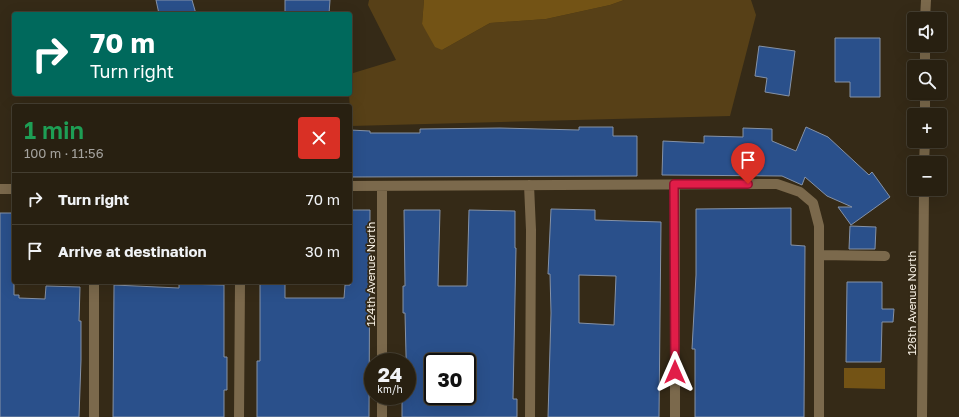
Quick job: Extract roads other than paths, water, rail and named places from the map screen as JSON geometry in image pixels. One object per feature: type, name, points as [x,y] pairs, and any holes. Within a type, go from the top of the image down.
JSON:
[{"type":"street","points":[[926,0],[926,12]]},
{"type":"street","points":[[674,184],[675,417]]},
{"type":"street","points":[[352,186],[777,184],[800,192],[813,203],[819,226],[819,417]]},
{"type":"street","points":[[529,185],[531,230],[530,417]]},
{"type":"street","name":"124th Avenue North","points":[[382,186],[382,353]]},
{"type":"street","points":[[0,189],[12,189]]},
{"type":"street","name":"126th Avenue North","points":[[922,417],[924,196]]},
{"type":"street","points":[[820,255],[885,256]]},
{"type":"street","points":[[94,284],[94,417]]},
{"type":"street","points":[[239,417],[240,284]]},
{"type":"street","points":[[382,405],[382,417]]}]
